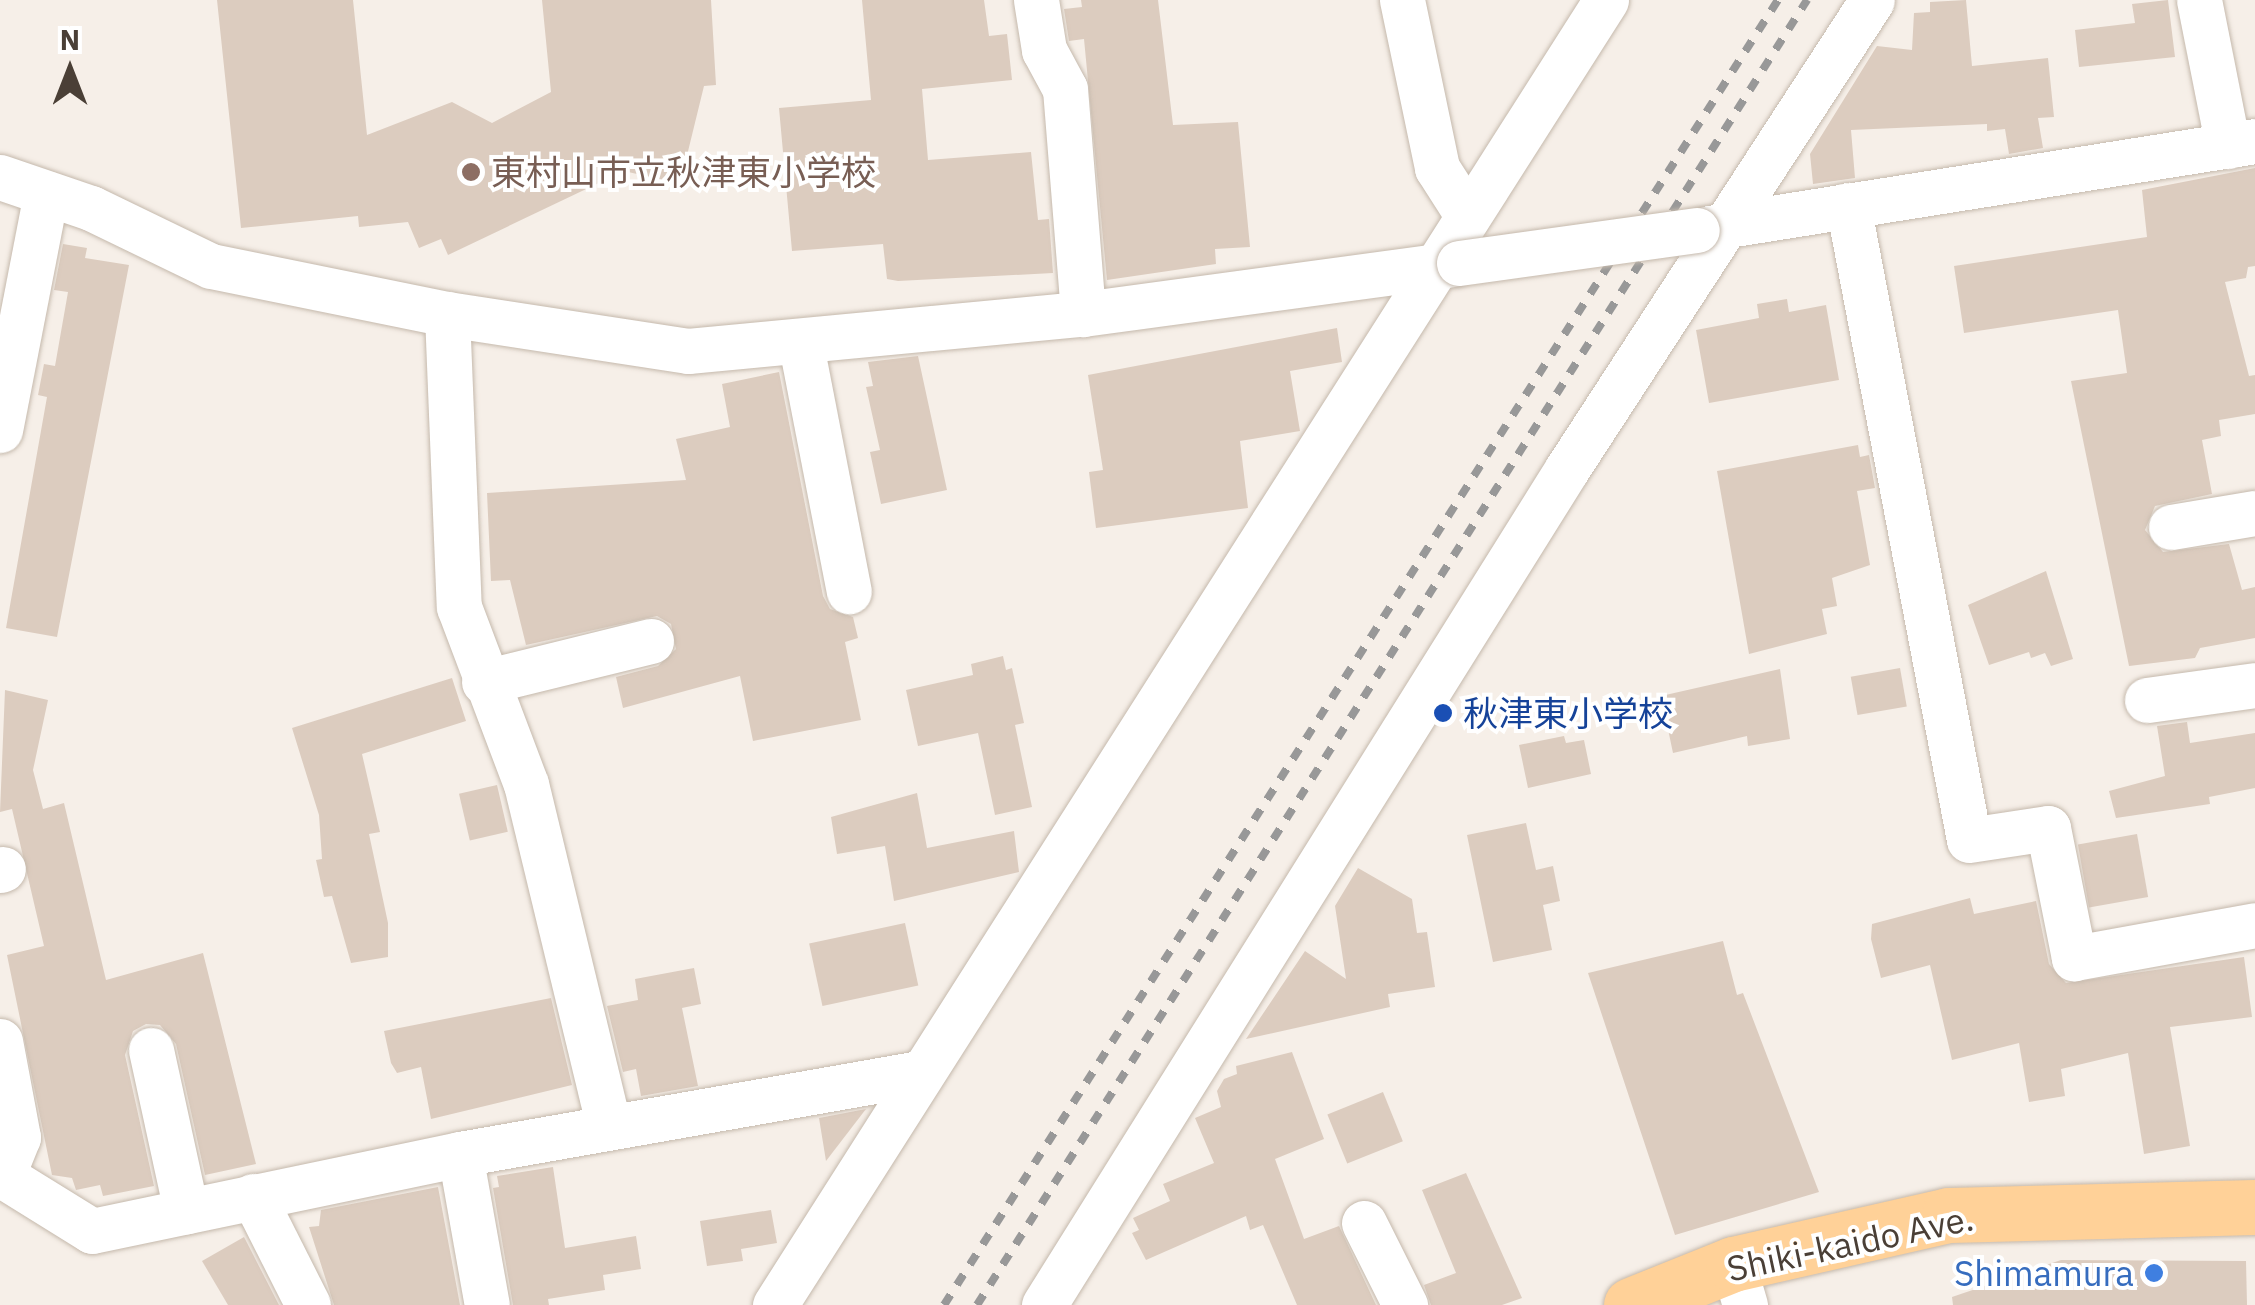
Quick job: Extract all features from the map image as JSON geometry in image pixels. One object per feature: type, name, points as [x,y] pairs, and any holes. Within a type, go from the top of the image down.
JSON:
[{"type":"main road","name":"Shiki-kaido Ave.","points":[[1631,1305],[1739,1284],[1948,1215],[2255,1207]]},
{"type":"street","points":[[1036,0],[1044,50],[1066,89],[1083,314]]},
{"type":"street","points":[[1402,0],[1436,168],[1467,215]]},
{"type":"street","points":[[774,1305],[1447,264],[1467,215],[1606,0]]},
{"type":"street","points":[[1044,1305],[1567,469],[1712,228],[1872,0]]},
{"type":"street","points":[[0,176],[212,266],[448,314],[688,351],[801,345],[1083,314],[1712,228],[2242,143],[2200,0]]},
{"type":"street","points":[[0,430],[46,193]]},
{"type":"street","points":[[1848,205],[1969,840],[2048,828],[2074,958],[2255,925]]},
{"type":"street","points":[[448,314],[459,607],[484,682],[526,784],[609,1127]]},
{"type":"street","points":[[801,345],[849,591]]},
{"type":"street","points":[[2172,527],[2255,513]]},
{"type":"street","points":[[484,682],[651,641]]},
{"type":"street","points":[[2147,700],[2255,686]]},
{"type":"street","points":[[0,1042],[18,1137],[2,1174],[92,1232],[460,1154],[922,1074]]},
{"type":"street","points":[[151,1050],[186,1211]]},
{"type":"street","points":[[460,1154],[487,1305]]},
{"type":"street","points":[[253,1196],[308,1305]]},
{"type":"street","points":[[1364,1223],[1405,1305]]},
{"type":"building","points":[[217,0],[353,0],[367,135],[452,102],[492,123],[551,92],[542,0],[711,0],[716,85],[704,86],[680,184],[624,171],[448,255],[441,239],[419,248],[408,222],[359,227],[358,216],[241,228]]},
{"type":"building","points":[[862,0],[984,0],[989,36],[1007,34],[1012,80],[922,89],[928,160],[1031,152],[1038,220],[1049,219],[1053,273],[898,281],[887,279],[883,244],[792,251],[779,108],[871,100]]},
{"type":"building","points":[[1081,0],[1158,0],[1173,125],[1238,122],[1250,247],[1215,249],[1216,264],[1107,280],[1084,39],[1069,41],[1064,9],[1082,7]]},
{"type":"building","points":[[1966,0],[1972,66],[2048,58],[2054,117],[2038,118],[2043,148],[2009,154],[2005,129],[1987,131],[1987,124],[1851,130],[1855,178],[1813,184],[1810,154],[1877,46],[1912,50],[1914,13],[1930,12],[1930,2]]},
{"type":"building","points":[[2168,0],[2175,57],[2079,67],[2075,30],[2135,23],[2132,4]]},
{"type":"building","points":[[2255,168],[2255,266],[2248,267],[2246,278],[2225,282],[2249,376],[2255,375],[2255,414],[2219,420],[2221,436],[2202,440],[2212,494],[2155,506],[2145,530],[2163,552],[2229,544],[2242,590],[2255,587],[2255,638],[2200,648],[2195,658],[2129,666],[2071,381],[2127,373],[2118,310],[1964,333],[1954,266],[2147,237],[2142,190]]},
{"type":"building","points":[[63,244],[87,248],[85,258],[129,265],[57,637],[6,628],[47,397],[38,395],[44,364],[55,366],[68,292],[54,290]]},
{"type":"building","points":[[1787,299],[1789,312],[1826,305],[1839,380],[1709,403],[1696,330],[1759,318],[1757,304]]},
{"type":"building","points":[[1337,328],[1342,362],[1290,371],[1300,431],[1240,441],[1248,508],[1096,528],[1089,472],[1103,470],[1088,375]]},
{"type":"building","points":[[918,356],[947,490],[881,504],[870,452],[880,450],[866,387],[873,386],[868,362]]},
{"type":"building","points":[[779,372],[823,596],[830,609],[853,617],[858,638],[845,642],[861,720],[753,741],[740,676],[623,708],[616,677],[658,666],[676,649],[671,624],[657,616],[526,645],[510,580],[491,581],[487,493],[686,480],[676,439],[730,427],[722,384]]},
{"type":"building","points":[[1858,445],[1860,457],[1869,455],[1875,488],[1857,491],[1870,565],[1832,578],[1837,606],[1822,609],[1827,634],[1749,654],[1717,471]]},
{"type":"building","points":[[2046,571],[2073,659],[2051,666],[2045,653],[2031,658],[2029,652],[1989,665],[1968,605]]},
{"type":"building","points":[[1003,656],[1006,670],[1012,668],[1024,723],[1015,725],[1032,807],[995,815],[978,733],[918,746],[906,690],[973,675],[971,664]]},
{"type":"building","points":[[1900,668],[1907,706],[1858,715],[1851,677]]},
{"type":"building","points":[[1780,669],[1790,739],[1748,746],[1747,736],[1673,753],[1661,696]]},
{"type":"building","points":[[452,678],[466,721],[362,754],[380,832],[369,834],[388,923],[388,957],[351,963],[332,896],[324,897],[316,860],[322,859],[319,815],[292,728]]},
{"type":"building","points":[[5,690],[48,700],[33,770],[43,809],[64,803],[106,980],[203,953],[256,1164],[205,1175],[176,1044],[160,1025],[146,1024],[133,1031],[125,1055],[154,1186],[103,1196],[100,1185],[76,1190],[72,1178],[52,1175],[7,955],[44,946],[12,809],[0,812]]},
{"type":"building","points":[[2187,722],[2190,743],[2255,733],[2255,788],[2209,797],[2210,804],[2116,818],[2109,791],[2165,776],[2157,726]]},
{"type":"building","points":[[1564,736],[1566,743],[1584,740],[1591,774],[1528,788],[1519,745]]},
{"type":"building","points":[[497,785],[508,832],[470,841],[459,794]]},
{"type":"building","points":[[917,793],[927,848],[1014,831],[1019,872],[894,901],[885,846],[837,854],[831,817]]},
{"type":"building","points":[[1526,823],[1536,870],[1553,866],[1560,901],[1543,905],[1552,950],[1493,962],[1467,835]]},
{"type":"building","points":[[2137,834],[2148,897],[2089,907],[2078,844]]},
{"type":"building","points":[[1358,868],[1412,899],[1417,933],[1427,932],[1435,987],[1388,994],[1390,1007],[1246,1039],[1305,951],[1346,979],[1335,906]]},
{"type":"building","points":[[1970,898],[1974,914],[2036,901],[2049,964],[2066,983],[2244,957],[2252,1017],[2170,1027],[2190,1146],[2144,1154],[2128,1053],[2061,1069],[2065,1096],[2029,1102],[2019,1043],[1952,1060],[1930,965],[1881,978],[1871,939],[1872,924]]},
{"type":"building","points":[[905,923],[918,986],[822,1006],[809,943]]},
{"type":"building","points":[[1723,941],[1737,995],[1743,993],[1819,1192],[1675,1235],[1588,973]]},
{"type":"building","points":[[694,968],[701,1004],[682,1008],[698,1086],[641,1096],[636,1069],[623,1072],[607,1006],[638,1000],[635,979]]},
{"type":"building","points":[[551,998],[572,1085],[431,1119],[421,1067],[397,1073],[391,1063],[384,1031]]},
{"type":"building","points":[[1292,1052],[1324,1139],[1275,1159],[1304,1239],[1339,1226],[1376,1305],[1297,1305],[1263,1225],[1250,1230],[1246,1216],[1146,1260],[1132,1233],[1139,1230],[1133,1218],[1170,1201],[1163,1184],[1214,1163],[1195,1118],[1221,1107],[1217,1091],[1224,1079],[1237,1074],[1236,1066]]},
{"type":"building","points":[[1383,1092],[1403,1141],[1347,1164],[1327,1114]]},
{"type":"building","points":[[866,1109],[826,1161],[819,1118]]},
{"type":"building","points":[[553,1167],[565,1248],[636,1236],[641,1269],[603,1275],[605,1290],[548,1299],[549,1305],[513,1305],[493,1188],[499,1187],[497,1176]]},
{"type":"building","points":[[1466,1173],[1522,1298],[1502,1305],[1431,1305],[1424,1285],[1456,1273],[1422,1190]]},
{"type":"building","points":[[438,1187],[460,1305],[334,1305],[309,1227],[319,1226],[321,1210]]},
{"type":"building","points":[[771,1210],[777,1243],[741,1249],[743,1261],[707,1266],[700,1221]]},
{"type":"building","points":[[244,1237],[279,1305],[228,1305],[202,1261]]},
{"type":"building","name":"Shimamura","points":[[2061,1260],[2246,1261],[2247,1305],[1953,1305],[1952,1297]]},
{"type":"railway","points":[[944,1305],[1778,0]]},
{"type":"railway","points":[[977,1305],[1807,0]]},
{"type":"place","name":"東村山市立秋津東小学校","points":[[471,172]]},
{"type":"place","name":"秋津東小学校","points":[[1443,713]]},
{"type":"place","name":"Shimamura","points":[[2154,1273]]}]
